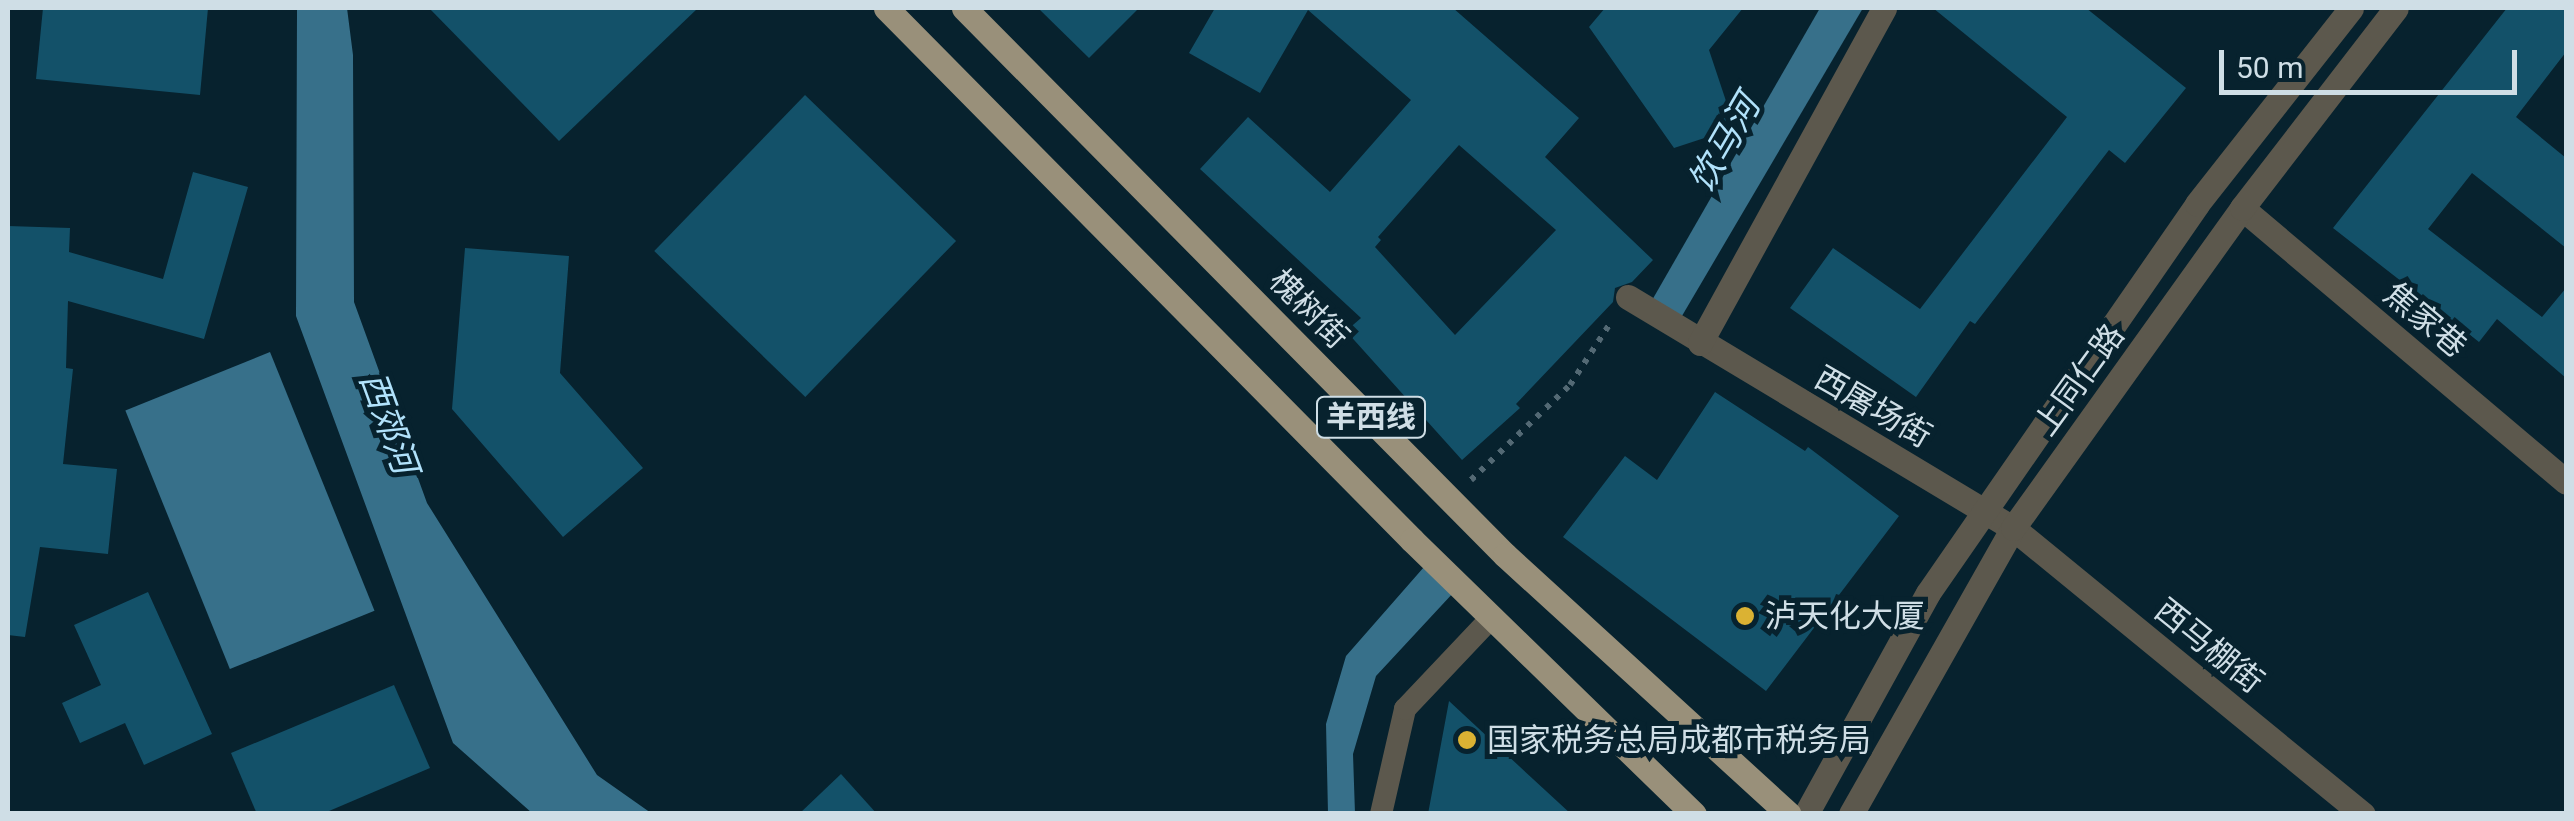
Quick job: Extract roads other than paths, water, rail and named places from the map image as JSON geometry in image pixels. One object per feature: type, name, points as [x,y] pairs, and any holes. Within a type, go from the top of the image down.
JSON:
[{"type":"main road","name":"羊西线","points":[[886,8],[1492,617],[1694,814]]},
{"type":"main road","name":"槐树街","points":[[964,8],[1505,555],[1789,814]]},
{"type":"street","points":[[1700,342],[1884,8]]},
{"type":"street","points":[[1806,814],[1928,593],[2197,204],[2351,8]]},
{"type":"street","name":"上同仁路","points":[[1852,814],[2013,528],[2242,208],[2396,8]]},
{"type":"street","name":"焦家巷","points":[[2242,208],[2566,482]]},
{"type":"street","name":"西屠场街","points":[[1628,297],[2013,528]]},
{"type":"street","name":"西马棚街","points":[[2013,528],[2363,814]]},
{"type":"lane","points":[[1381,814],[1405,709],[1492,617]]},
{"type":"water","name":"西郊河","points":[[297,8],[347,8],[353,55],[354,302],[427,503],[597,775],[651,813],[532,813],[453,743],[296,316]]},
{"type":"water","points":[[1820,8],[1863,8],[1679,321],[1651,302]]},
{"type":"water","points":[[270,352],[375,611],[230,669],[125,410]]},
{"type":"water","points":[[1424,567],[1454,592],[1376,676],[1353,754],[1355,813],[1328,813],[1326,724],[1346,656]]},
{"type":"place","name":"泸天化大厦","points":[[1745,616]]},
{"type":"place","name":"国家税务总局成都市税务局","points":[[1467,740]]},
{"type":"water label","name":"饮马河","points":[[1725,144]]}]
